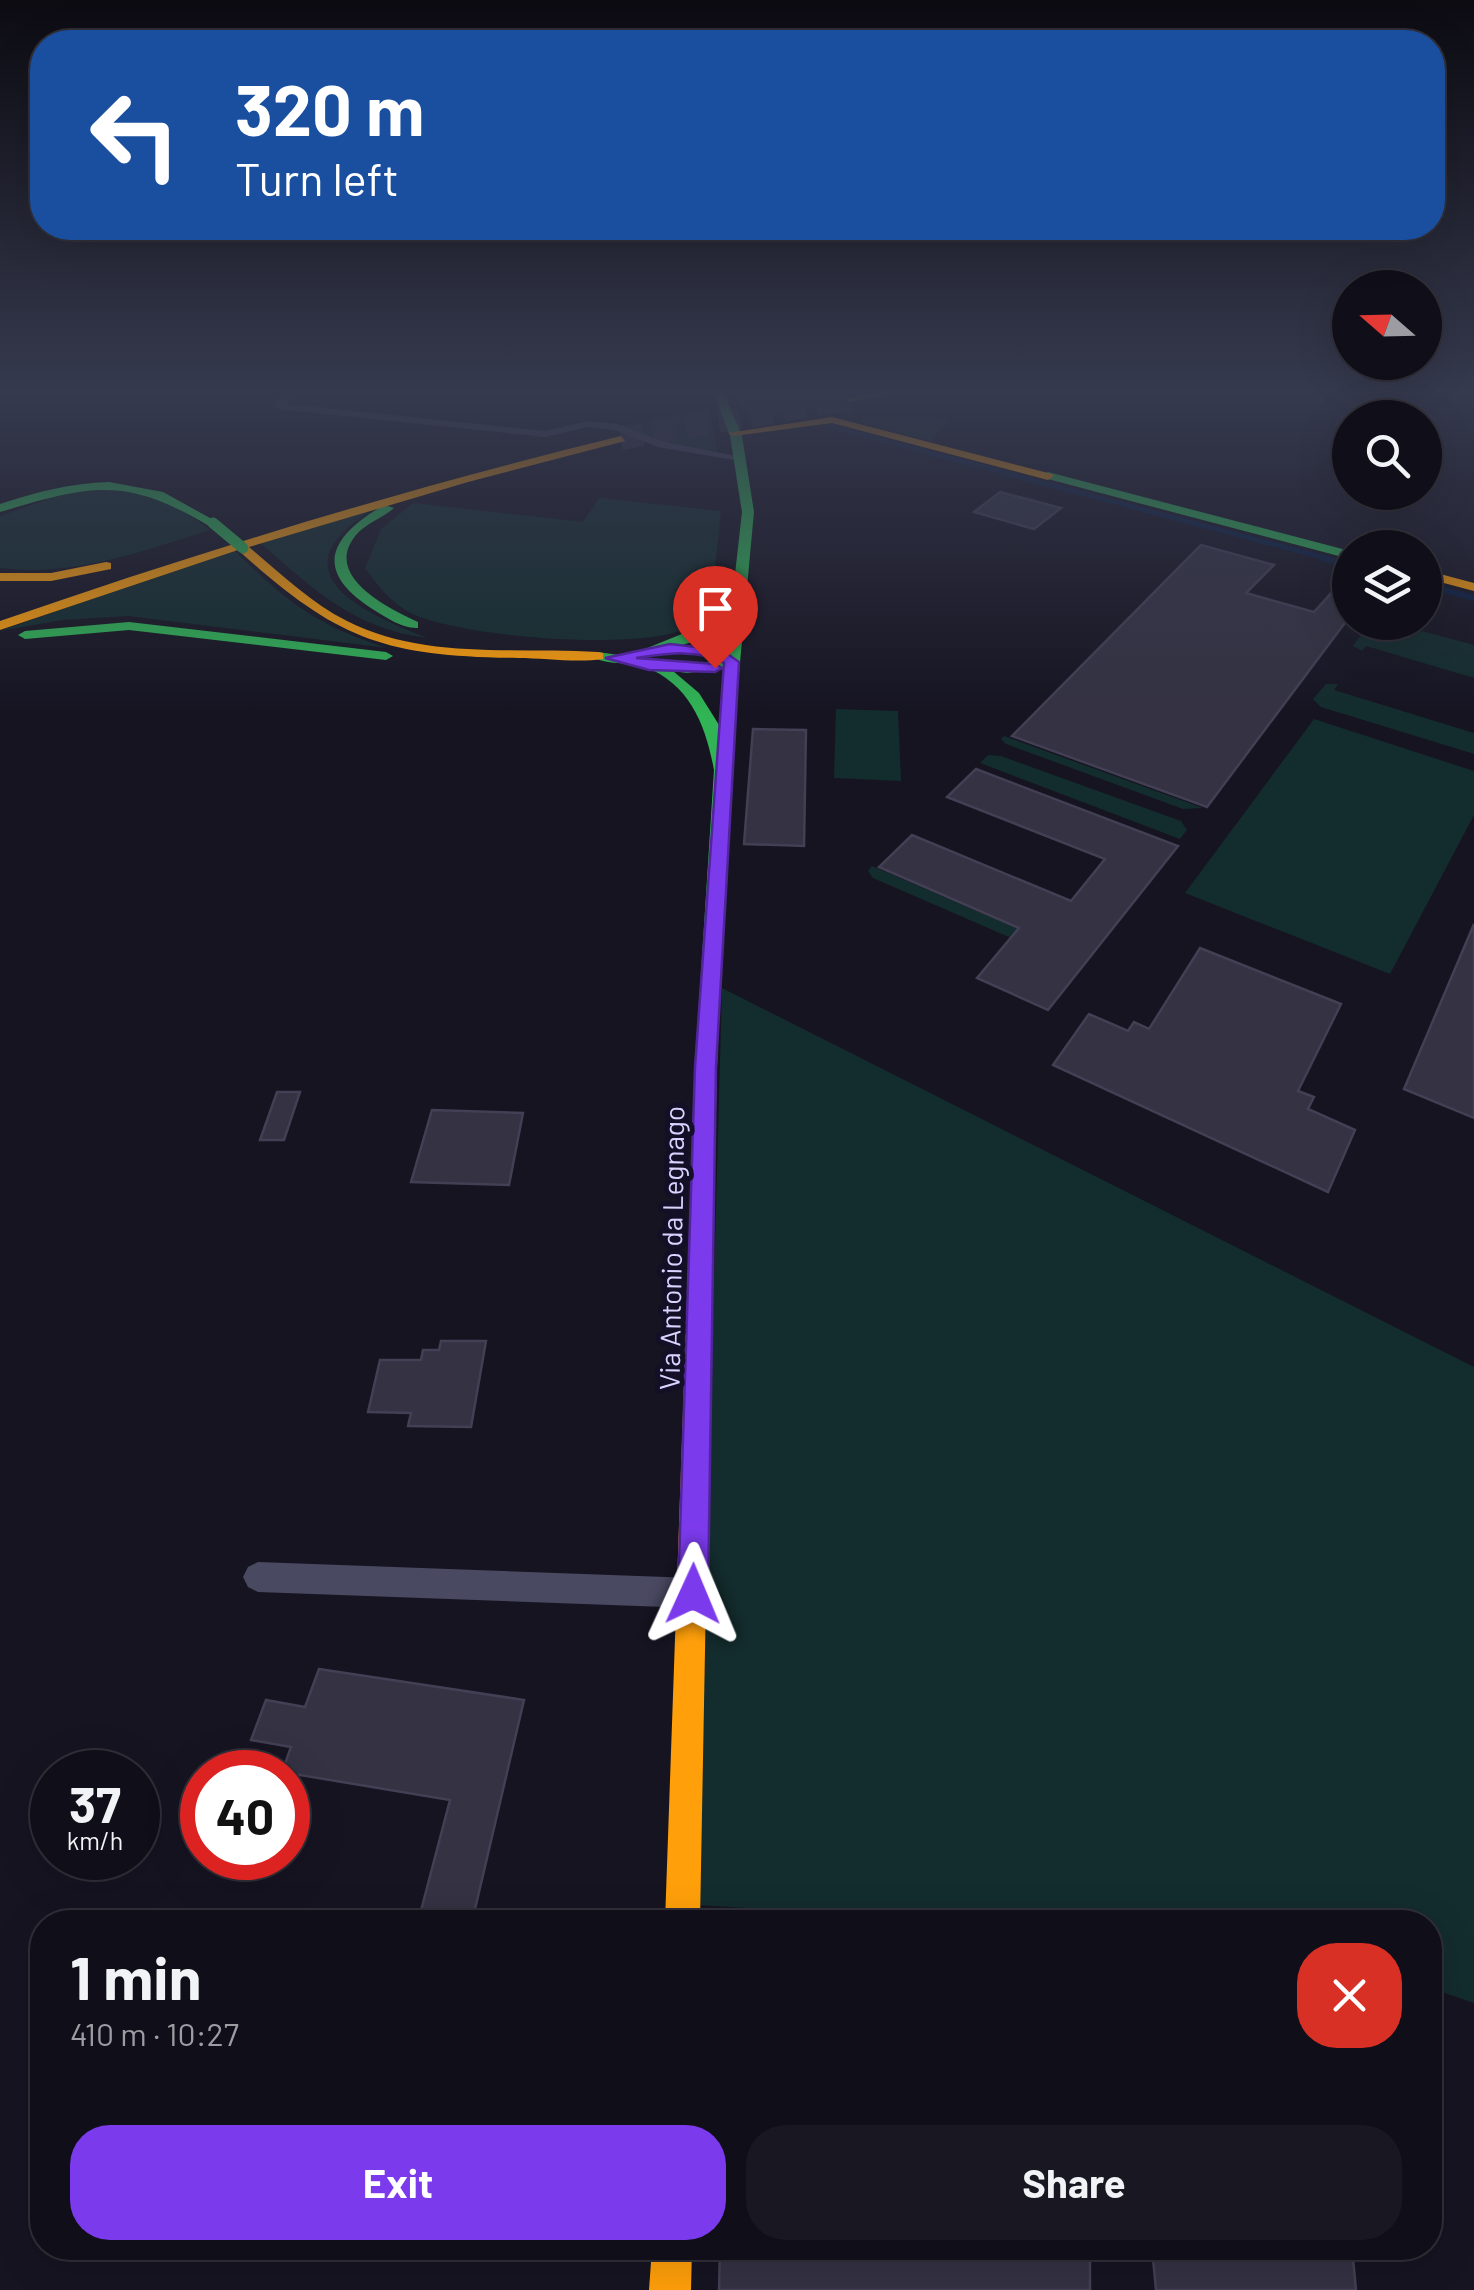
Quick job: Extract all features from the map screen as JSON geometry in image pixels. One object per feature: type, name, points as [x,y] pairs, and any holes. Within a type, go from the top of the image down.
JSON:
[{"type":"main road","points":[[178,501],[328,616],[355,630],[404,642],[612,658],[649,665],[715,668],[732,662]]},
{"type":"main road","points":[[0,577],[51,577],[94,569],[345,501]]},
{"type":"main road","points":[[0,626],[280,529],[376,501]]},
{"type":"main road","points":[[406,501],[388,508],[345,539],[340,555],[347,587],[366,604],[442,637],[499,652]]},
{"type":"main road","name":"Via Antonio da Legnago","points":[[682,1910],[706,1067],[722,770],[742,590],[746,501]]},
{"type":"main road","points":[[1142,501],[1332,550]]},
{"type":"main road","points":[[0,615],[266,524]]},
{"type":"main road","points":[[1442,579],[1474,587]]},
{"type":"main road","points":[[670,648],[718,624],[742,590]]},
{"type":"main road","points":[[0,641],[46,631],[129,626],[396,657],[499,652]]},
{"type":"main road","points":[[612,658],[670,648],[717,653],[732,662]]},
{"type":"main road","points":[[649,665],[676,675],[702,699],[717,730],[722,770]]},
{"type":"main road","points":[[670,2290],[671,2260]]},
{"type":"street","points":[[258,1577],[693,1594]]},
{"type":"green space","points":[[44,501],[164,501],[210,530],[80,566],[27,570],[0,568],[0,516]]},
{"type":"green space","points":[[597,501],[721,511],[710,590],[699,617],[691,626],[669,634],[635,639],[549,638],[464,628],[407,611],[384,592],[365,568],[381,529],[413,503],[583,522]]},
{"type":"green space","points":[[380,505],[348,528],[331,548],[328,567],[335,585],[352,600],[428,638],[378,626],[356,616],[317,591],[259,542]]},
{"type":"green space","points":[[233,549],[303,610],[387,648],[128,616],[62,620],[0,631]]},
{"type":"green space","points":[[1442,636],[1474,645],[1474,678],[1366,646],[1362,651],[1353,646],[1357,640],[1442,640]]},
{"type":"green space","points":[[1326,684],[1338,684],[1334,690],[1474,733],[1474,754],[1321,707],[1313,699]]},
{"type":"green space","points":[[836,709],[898,711],[901,781],[834,778]]},
{"type":"green space","points":[[1314,719],[1474,771],[1474,815],[1390,974],[1185,893]]},
{"type":"green space","points":[[1004,736],[1203,808],[1183,809],[1006,744],[1001,739]]},
{"type":"green space","points":[[988,755],[1001,756],[1181,821],[1187,830],[1180,839],[980,763]]},
{"type":"green space","points":[[872,866],[1088,959],[1083,964],[1066,962],[873,878],[868,871]]},
{"type":"green space","points":[[722,988],[1474,1367],[1474,2003],[1442,1992],[1442,1910],[778,1910],[697,1905]]},
{"type":"building","points":[[988,501],[1034,501],[1061,508],[1034,529],[974,512]]},
{"type":"building","points":[[1201,545],[1274,565],[1246,593],[1314,612],[1332,592],[1332,640],[1207,807],[1012,736]]},
{"type":"building","points":[[753,729],[806,730],[804,846],[744,844]]},
{"type":"building","points":[[976,769],[1178,846],[1048,1010],[977,978],[1019,928],[879,867],[912,835],[1071,901],[1105,859],[947,797]]},
{"type":"building","points":[[1474,924],[1474,1118],[1404,1089]]},
{"type":"building","points":[[1200,948],[1341,1004],[1298,1091],[1314,1097],[1308,1109],[1355,1130],[1328,1192],[1053,1065],[1089,1014],[1128,1031],[1134,1022],[1149,1029]]},
{"type":"building","points":[[277,1092],[300,1092],[284,1140],[260,1140]]},
{"type":"building","points":[[432,1110],[523,1113],[509,1185],[411,1182]]},
{"type":"building","points":[[441,1341],[486,1341],[471,1427],[408,1426],[411,1413],[368,1412],[380,1360],[421,1360],[423,1350],[439,1350]]},
{"type":"building","points":[[319,1669],[524,1700],[475,1910],[421,1910],[450,1800],[310,1777],[310,1750],[290,1750],[291,1747],[251,1740],[266,1700],[305,1707]]},
{"type":"building","points":[[720,2260],[1090,2260],[1090,2290],[719,2290]]},
{"type":"building","points":[[1153,2260],[1353,2260],[1356,2290],[1156,2290]]},
{"type":"waterway","points":[[1110,501],[1332,560]]},
{"type":"waterway","points":[[1323,558],[1332,560]]},
{"type":"waterway","points":[[1442,590],[1474,598]]},
{"type":"traffic: fast","points":[[0,508],[21,501]]},
{"type":"traffic: fast","points":[[173,501],[213,523]]},
{"type":"traffic: fast","points":[[700,1270],[722,770],[746,501]]},
{"type":"traffic: fast","points":[[1143,501],[1332,550]]},
{"type":"traffic: fast","points":[[388,508],[349,535],[340,550],[340,565],[357,591],[413,625]]},
{"type":"traffic: fast","points":[[213,523],[243,548]]},
{"type":"traffic: fast","points":[[642,653],[673,645],[699,632],[721,615],[742,590]]},
{"type":"traffic: fast","points":[[25,635],[129,626],[386,656]]},
{"type":"traffic: fast","points":[[598,656],[687,669],[732,662]]},
{"type":"traffic: fast","points":[[654,667],[683,685],[703,708],[722,770]]},
{"type":"traffic: slow","points":[[0,626],[153,573],[388,501]]},
{"type":"traffic: slow","points":[[243,548],[324,614],[383,640],[444,650],[598,656]]},
{"type":"traffic: slow","points":[[0,577],[51,577],[106,566]]},
{"type":"traffic: slow","points":[[1442,579],[1474,587]]},
{"type":"traffic: slow","points":[[682,1910],[700,1270]]},
{"type":"traffic: slow","points":[[670,2290],[671,2260]]},
{"type":"route","points":[[693,1594],[706,1067],[722,770],[732,662],[717,653],[670,648],[612,658],[649,665],[715,668]]}]
